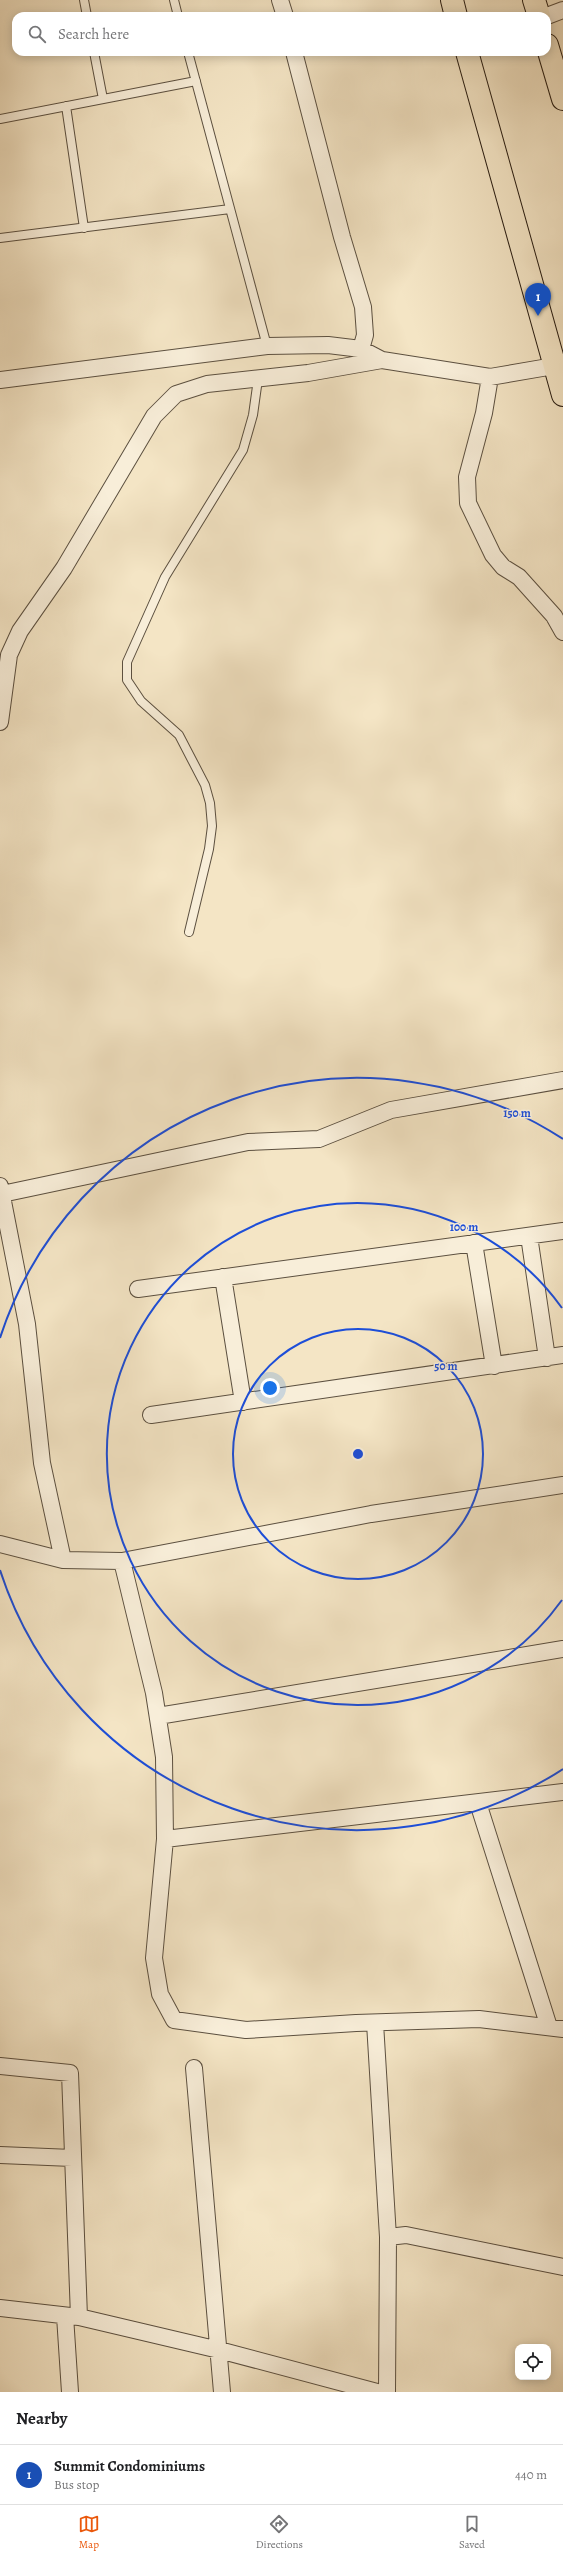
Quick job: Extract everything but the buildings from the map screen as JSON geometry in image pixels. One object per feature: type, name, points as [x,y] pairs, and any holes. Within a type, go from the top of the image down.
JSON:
[{"type":"main road","points":[[452,0],[455,12]]},
{"type":"main road","points":[[534,0],[538,12]]},
{"type":"main road","points":[[468,56],[528,264],[563,396]]},
{"type":"main road","points":[[550,56],[563,99]]},
{"type":"street","points":[[280,0],[284,12]]},
{"type":"street","points":[[551,14],[563,10]]},
{"type":"street","points":[[295,56],[342,237],[363,307],[365,335],[361,349]]},
{"type":"street","points":[[0,380],[267,346],[328,345],[361,349],[382,360],[490,377],[554,366]]},
{"type":"street","points":[[0,722],[9,655],[20,631],[64,568],[154,416],[176,394],[207,384],[308,373],[382,360]]},
{"type":"street","points":[[490,377],[484,413],[467,477],[468,503],[493,555],[503,566],[519,577],[554,616],[563,632]]},
{"type":"street","points":[[62,1560],[42,1463],[27,1324],[1,1190],[248,1142],[319,1139],[391,1110],[563,1080]]},
{"type":"street","points":[[138,1289],[563,1231]]},
{"type":"street","points":[[529,1236],[547,1358]]},
{"type":"street","points":[[474,1243],[494,1366]]},
{"type":"street","points":[[223,1277],[243,1402]]},
{"type":"street","points":[[151,1415],[563,1356]]},
{"type":"street","points":[[0,1544],[62,1560],[122,1561],[370,1514],[563,1485]]},
{"type":"street","points":[[122,1561],[158,1716],[164,1757],[165,1839],[154,1958],[160,1994],[174,2020],[246,2030],[375,2023],[479,2020],[556,2028],[478,1803]]},
{"type":"street","points":[[158,1716],[563,1649]]},
{"type":"street","points":[[165,1839],[563,1792]]},
{"type":"street","points":[[375,2023],[388,2237],[386,2392]]},
{"type":"street","points":[[0,2066],[70,2073],[72,2158],[72,2317],[70,2392]]},
{"type":"street","points":[[194,2068],[222,2392]]},
{"type":"street","points":[[0,2155],[72,2158]]},
{"type":"street","points":[[388,2237],[406,2235],[563,2267]]},
{"type":"street","points":[[0,2308],[72,2317],[219,2350],[377,2392]]},
{"type":"lane","points":[[84,0],[86,12]]},
{"type":"lane","points":[[174,0],[177,12]]},
{"type":"lane","points":[[95,56],[102,99]]},
{"type":"lane","points":[[189,56],[267,346]]},
{"type":"lane","points":[[0,119],[196,82]]},
{"type":"lane","points":[[66,106],[84,228]]},
{"type":"lane","points":[[0,238],[230,209]]},
{"type":"lane","points":[[189,932],[209,849],[212,826],[210,803],[205,785],[179,735],[141,701],[127,680],[127,662],[164,577],[243,450],[253,415],[258,379]]},
{"type":"place","name":"Summit Condominiums","points":[[538,316]]}]
